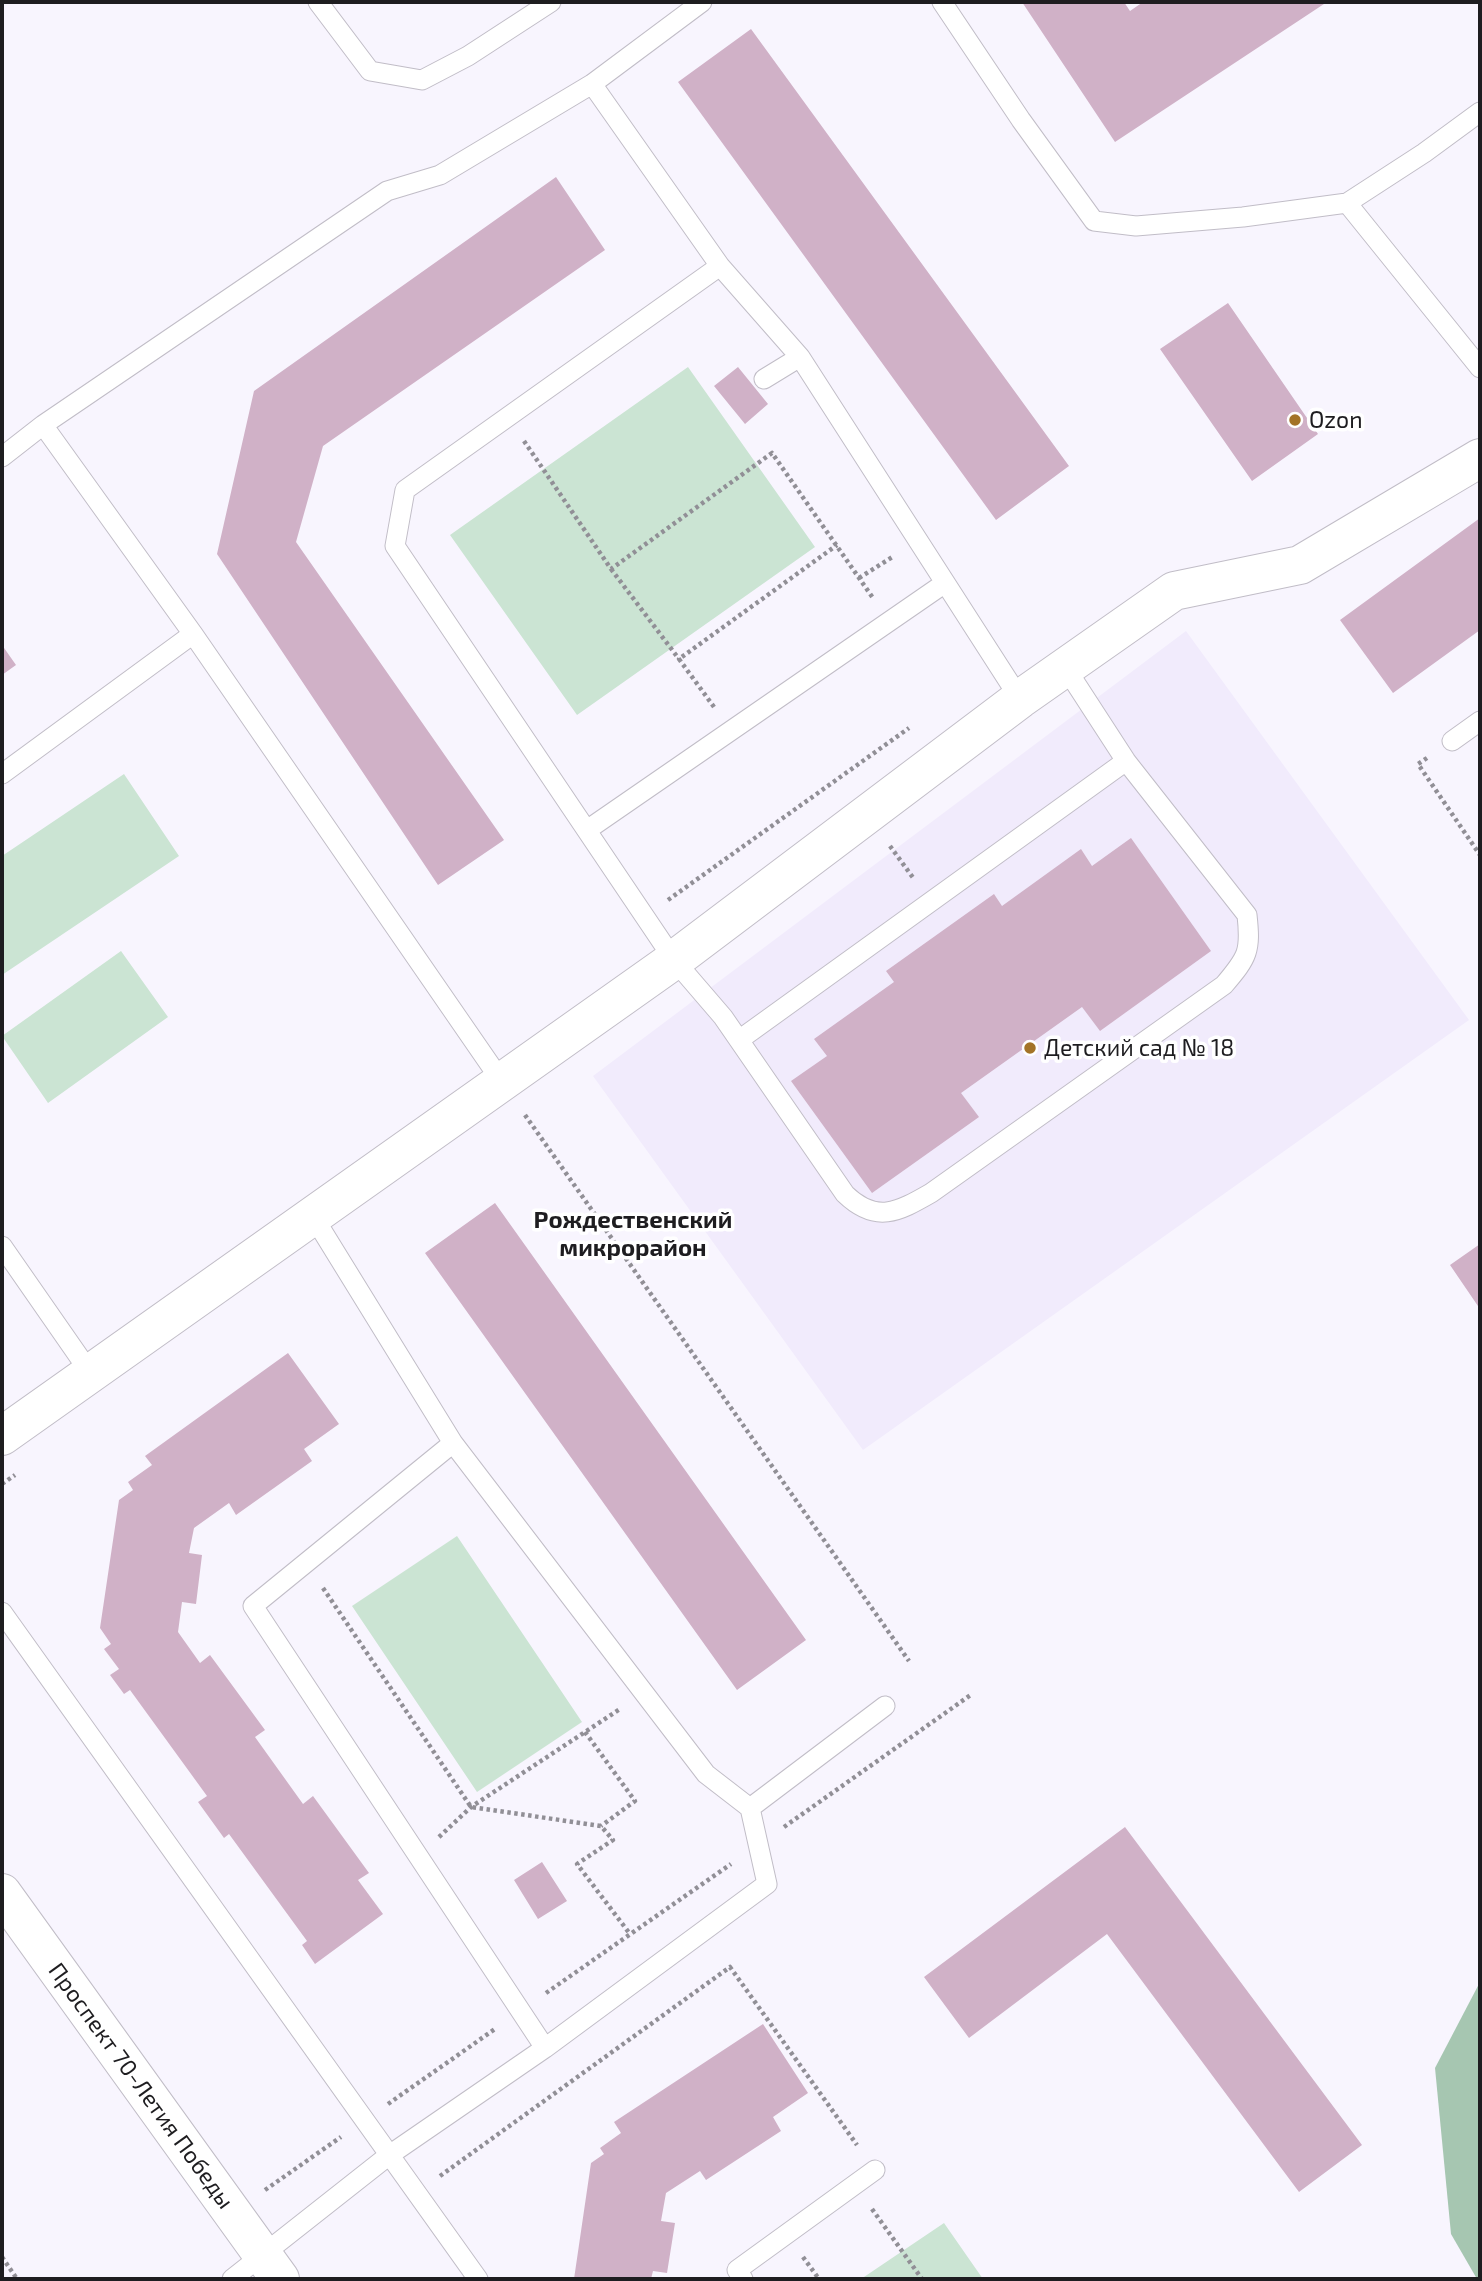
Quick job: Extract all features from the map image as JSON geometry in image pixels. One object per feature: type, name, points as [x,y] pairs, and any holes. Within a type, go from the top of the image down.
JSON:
[{"type":"street","points":[[2,1436],[674,960],[1020,699],[1174,591],[1300,565],[1480,458]]},
{"type":"street","name":"Проспект 70-Летия Победы","points":[[2,1893],[272,2267]]},
{"type":"lane","points":[[318,2],[370,71],[422,80],[468,56],[551,2]]},
{"type":"lane","points":[[2,457],[43,425],[387,191],[440,175],[592,84],[702,2]]},
{"type":"lane","points":[[942,2],[1021,120],[1094,221],[1136,226],[1243,217],[1348,203],[1480,112]]},
{"type":"lane","points":[[592,84],[720,265],[800,357],[1020,699]]},
{"type":"lane","points":[[1348,203],[1480,368]]},
{"type":"lane","points":[[720,265],[405,490],[396,546],[674,960],[723,1017],[845,1194],[859,1207],[876,1213],[904,1209],[931,1193],[1224,985],[1245,961],[1250,939],[1247,915],[1126,761],[1065,667]]},
{"type":"lane","points":[[764,379],[800,357]]},
{"type":"lane","points":[[43,425],[193,634],[502,1082]]},
{"type":"lane","points":[[587,830],[945,583]]},
{"type":"lane","points":[[2,774],[193,634]]},
{"type":"lane","points":[[1452,741],[1480,721]]},
{"type":"lane","points":[[739,1040],[1126,761]]},
{"type":"lane","points":[[232,2279],[272,2267],[388,2156],[545,2048],[767,1884],[750,1808],[706,1774],[453,1443],[313,1216]]},
{"type":"lane","points":[[2,1246],[91,1374]]},
{"type":"lane","points":[[453,1443],[253,1606],[545,2048]]},
{"type":"lane","points":[[2,1612],[478,2279]]},
{"type":"lane","points":[[750,1808],[885,1706]]},
{"type":"lane","points":[[743,2279],[737,2270],[875,2170]]},
{"type":"path","points":[[507,417],[611,569],[731,731]]},
{"type":"path","points":[[611,569],[772,453],[890,621]]},
{"type":"path","points":[[859,578],[918,540]]},
{"type":"path","points":[[679,659],[837,545]]},
{"type":"path","points":[[645,917],[910,728]]},
{"type":"path","points":[[1452,741],[1418,764],[1480,855]]},
{"type":"path","points":[[890,845],[930,901]]},
{"type":"path","points":[[502,1082],[909,1661]]},
{"type":"path","points":[[306,1563],[471,1807],[601,1826],[613,1840],[577,1864],[630,1934]]},
{"type":"path","points":[[418,1856],[471,1807],[644,1693]]},
{"type":"path","points":[[233,2213],[972,1695]]},
{"type":"path","points":[[585,1732],[635,1801],[601,1826]]},
{"type":"path","points":[[417,2193],[730,1967],[875,2170]]},
{"type":"path","points":[[855,2186],[922,2279]]},
{"type":"path","points":[[2,2258],[17,2279]]},
{"type":"shaded area","name":"Детский сад № 18","points":[[1186,631],[1469,1020],[863,1450],[593,1076]]},
{"type":"green space","points":[[688,367],[815,547],[577,715],[450,535]]},
{"type":"green space","points":[[124,774],[179,856],[2,975],[2,856]]},
{"type":"green space","points":[[121,951],[168,1017],[48,1103],[2,1036]]},
{"type":"green space","points":[[457,1536],[582,1722],[477,1792],[352,1606]]},
{"type":"green space","points":[[1480,1982],[1480,2279],[1477,2279],[1451,2234],[1435,2068]]},
{"type":"green space","points":[[944,2223],[983,2279],[861,2279]]},
{"type":"building","points":[[1022,2],[1124,2],[1130,11],[1143,2],[1327,2],[1115,142]]},
{"type":"building","points":[[751,29],[1069,466],[996,520],[678,82]]},
{"type":"building","points":[[556,177],[605,250],[323,446],[296,542],[504,840],[438,885],[217,554],[254,391]]},
{"type":"building","points":[[1228,303],[1318,434],[1252,481],[1160,349]]},
{"type":"building","points":[[738,367],[768,404],[745,424],[714,386]]},
{"type":"building","points":[[1480,518],[1480,630],[1393,693],[1340,620]]},
{"type":"building","points":[[2,645],[16,665],[2,675]]},
{"type":"building","points":[[1131,838],[1211,951],[1100,1031],[1082,1007],[961,1093],[979,1117],[872,1193],[791,1081],[827,1056],[814,1039],[894,982],[886,971],[994,894],[1002,906],[1081,849],[1092,866]]},
{"type":"building","points":[[495,1203],[806,1640],[737,1690],[425,1253]]},
{"type":"building","points":[[1480,1244],[1480,1309],[1450,1265]]},
{"type":"building","points":[[288,1353],[339,1424],[304,1449],[312,1461],[236,1515],[229,1503],[194,1528],[189,1553],[202,1555],[196,1604],[182,1602],[178,1632],[200,1663],[210,1655],[265,1730],[255,1737],[303,1804],[313,1796],[369,1873],[358,1880],[383,1914],[315,1964],[302,1945],[307,1941],[229,1834],[224,1838],[198,1802],[207,1796],[130,1690],[124,1694],[110,1675],[119,1669],[104,1649],[111,1644],[100,1628],[119,1500],[133,1490],[128,1482],[152,1465],[145,1456]]},
{"type":"building","points":[[1125,1827],[1362,2145],[1299,2192],[1107,1934],[969,2038],[924,1977]]},
{"type":"building","points":[[542,1862],[567,1901],[538,1919],[514,1880]]},
{"type":"building","points":[[763,2024],[808,2093],[773,2117],[781,2131],[706,2180],[700,2171],[666,2193],[661,2221],[675,2223],[667,2273],[653,2271],[651,2279],[574,2279],[591,2163],[604,2154],[600,2148],[621,2133],[614,2122]]},
{"type":"place","name":"Ozon","points":[[1295,420]]},
{"type":"place","name":"Детский сад № 18","points":[[1030,1048]]},
{"type":"district","name":"Рождественский микрорайон","points":[[633,1234]]}]
